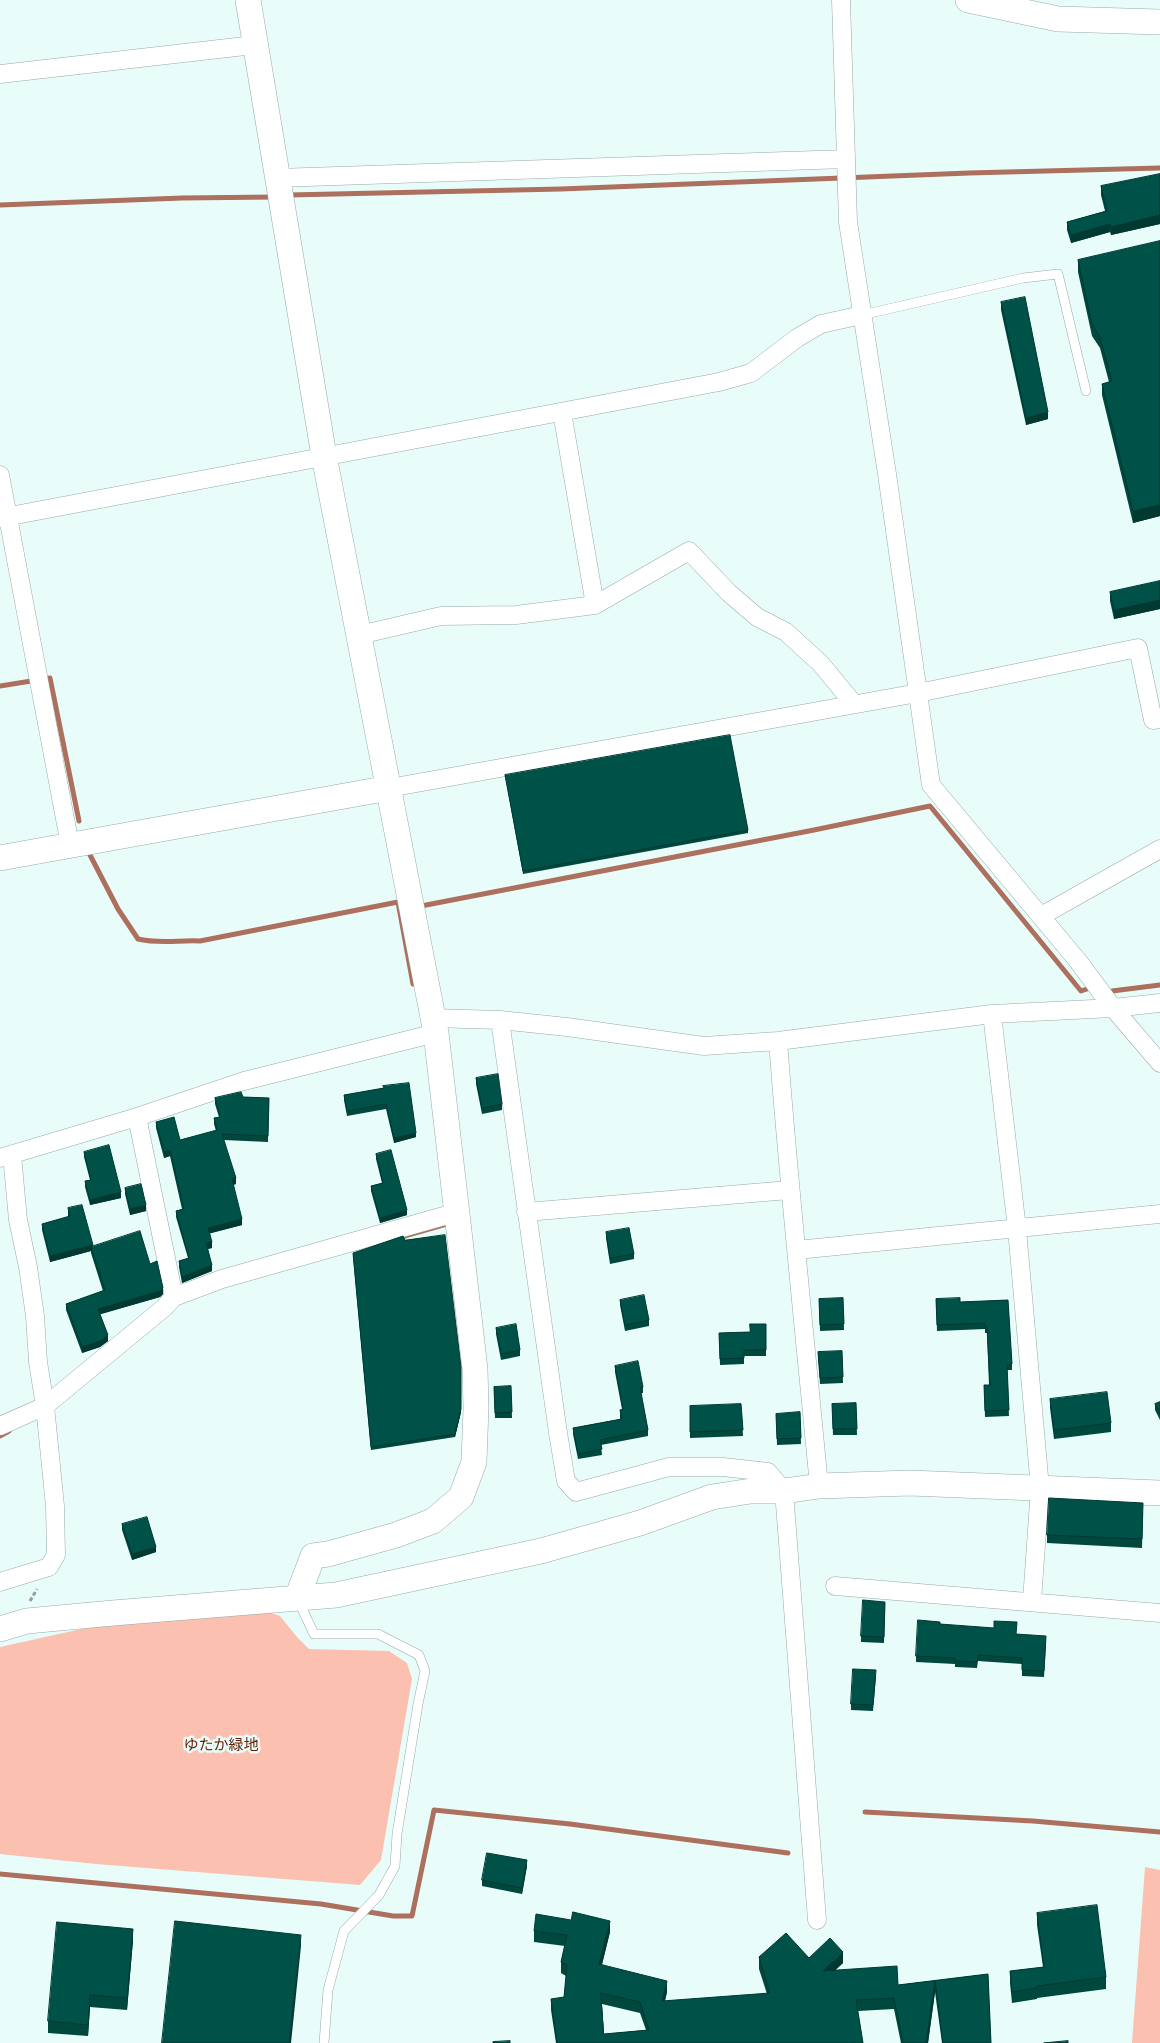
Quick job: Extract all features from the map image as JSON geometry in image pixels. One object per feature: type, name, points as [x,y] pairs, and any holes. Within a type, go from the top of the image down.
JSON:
[{"type":"street","points":[[248,0],[324,456],[434,1026],[451,1214],[473,1344],[476,1408],[474,1462],[461,1497],[432,1521],[396,1536],[328,1554],[313,1556],[297,1598]]},
{"type":"street","points":[[841,0],[848,222],[887,474],[931,785],[1041,916],[1113,1008],[1160,1063]]},
{"type":"street","points":[[968,0],[1058,19],[1160,22]]},
{"type":"street","points":[[0,74],[254,45]]},
{"type":"street","points":[[279,191],[846,163]]},
{"type":"street","points":[[4,517],[719,382],[751,373],[797,338],[821,324],[862,316]]},
{"type":"street","points":[[562,412],[596,605]]},
{"type":"street","points":[[0,475],[4,517],[70,845]]},
{"type":"street","points":[[359,635],[441,616],[516,615],[596,605],[689,551],[729,593],[757,617],[786,632],[820,663],[854,704]]},
{"type":"street","points":[[0,858],[918,693],[1138,648],[1154,720],[1160,719]]},
{"type":"street","points":[[1041,916],[1160,849]]},
{"type":"street","points":[[0,1582],[49,1567],[56,1555],[57,1530],[38,1362],[35,1316],[28,1266],[6,1157],[137,1118],[244,1081],[434,1026],[500,1020],[567,1027],[704,1046],[778,1040],[992,1014],[1160,1004]]},
{"type":"street","points":[[992,1014],[1017,1229],[1040,1488],[1032,1601]]},
{"type":"street","points":[[500,1020],[566,1481],[576,1492],[669,1467],[723,1467],[768,1472],[784,1491],[817,1920]]},
{"type":"street","points":[[778,1040],[789,1190],[797,1250],[819,1486]]},
{"type":"street","points":[[137,1118],[174,1298]]},
{"type":"street","points":[[526,1212],[789,1190]]},
{"type":"street","points":[[0,1426],[45,1411],[174,1298],[222,1279],[451,1214]]},
{"type":"street","points":[[797,1250],[1160,1214]]},
{"type":"street","points":[[9,1626],[113,1613],[336,1595],[541,1551],[640,1523],[712,1497],[751,1491],[784,1491],[819,1486],[910,1483],[1160,1493]]},
{"type":"street","points":[[835,1586],[1160,1613]]},
{"type":"lane","points":[[862,316],[1023,278],[1058,274],[1086,392]]},
{"type":"lane","points":[[297,1598],[314,1634],[378,1634],[419,1655],[426,1671],[418,1704],[397,1834],[395,1866],[379,1895],[344,1931],[328,1990],[324,2043]]},
{"type":"path","points":[[9,1626],[49,1567]]},
{"type":"green space","name":"ゆたか緑地","points":[[269,1612],[280,1616],[309,1649],[389,1651],[407,1663],[412,1679],[381,1860],[360,1885],[96,1864],[0,1854],[0,1647],[95,1626]]},
{"type":"green space","points":[[1145,1867],[1160,1870],[1160,2043],[1132,2043]]},
{"type":"building","points":[[1160,174],[1160,215],[1111,227],[1110,224],[1071,235],[1067,222],[1107,211],[1101,186]]},
{"type":"building","points":[[1160,241],[1160,505],[1133,511],[1102,384],[1112,381],[1100,337],[1092,324],[1078,260]]},
{"type":"building","points":[[1025,297],[1048,412],[1026,418],[1001,302]]},
{"type":"building","points":[[1160,581],[1160,600],[1114,610],[1110,592]]},
{"type":"building","points":[[730,735],[748,830],[523,871],[505,775]]},
{"type":"building","points":[[498,1074],[502,1104],[482,1108],[476,1078]]},
{"type":"building","points":[[409,1083],[416,1133],[394,1138],[386,1104],[347,1111],[344,1095],[384,1088],[383,1086]]},
{"type":"building","points":[[241,1092],[243,1097],[269,1098],[268,1136],[222,1134],[236,1178],[232,1179],[242,1219],[208,1228],[212,1242],[206,1243],[212,1265],[182,1277],[179,1261],[189,1258],[176,1211],[184,1209],[170,1150],[164,1152],[156,1122],[174,1117],[180,1140],[217,1130],[214,1118],[220,1117],[215,1098]]},
{"type":"building","points":[[109,1145],[121,1192],[90,1200],[85,1181],[91,1180],[84,1152]]},
{"type":"building","points":[[391,1150],[407,1210],[380,1218],[371,1186],[383,1183],[376,1154]]},
{"type":"building","points":[[141,1184],[146,1205],[130,1209],[125,1188]]},
{"type":"building","points":[[82,1205],[93,1245],[50,1256],[42,1224],[70,1216],[68,1208]]},
{"type":"building","points":[[629,1228],[634,1254],[610,1258],[606,1232]]},
{"type":"building","points":[[140,1231],[150,1264],[157,1261],[163,1288],[160,1291],[98,1309],[108,1335],[100,1341],[82,1347],[66,1304],[105,1290],[91,1247]]},
{"type":"building","points":[[445,1235],[461,1367],[461,1409],[455,1434],[371,1447],[353,1253],[403,1236],[405,1240]]},
{"type":"building","points":[[644,1295],[649,1320],[625,1325],[620,1300]]},
{"type":"building","points":[[843,1298],[844,1324],[820,1325],[819,1299]]},
{"type":"building","points":[[960,1298],[960,1302],[1008,1300],[1012,1364],[1007,1365],[1009,1410],[985,1411],[984,1385],[990,1385],[987,1327],[985,1327],[985,1323],[937,1325],[936,1299]]},
{"type":"building","points":[[516,1324],[520,1350],[501,1354],[496,1328]]},
{"type":"building","points":[[750,1324],[766,1324],[766,1350],[744,1350],[744,1358],[720,1359],[719,1333],[750,1332]]},
{"type":"building","points":[[842,1351],[843,1377],[820,1378],[818,1352]]},
{"type":"building","points":[[638,1361],[643,1387],[640,1387],[648,1430],[600,1440],[602,1449],[578,1454],[573,1428],[622,1419],[620,1410],[623,1409],[615,1366]]},
{"type":"building","points":[[511,1386],[512,1412],[495,1413],[494,1387]]},
{"type":"building","points":[[1107,1392],[1111,1423],[1054,1430],[1050,1399]]},
{"type":"building","points":[[1160,1402],[1160,1414],[1155,1404]]},
{"type":"building","points":[[856,1403],[857,1429],[833,1429],[832,1404]]},
{"type":"building","points":[[741,1404],[743,1430],[690,1432],[690,1406]]},
{"type":"building","points":[[800,1412],[801,1438],[777,1439],[776,1414]]},
{"type":"building","points":[[1049,1498],[1143,1503],[1142,1539],[1047,1535]]},
{"type":"building","points":[[147,1517],[156,1547],[132,1554],[122,1524]]},
{"type":"building","points":[[863,1600],[885,1602],[884,1637],[861,1636]]},
{"type":"building","points":[[918,1620],[940,1622],[940,1624],[994,1628],[994,1621],[1017,1622],[1016,1634],[1046,1636],[1044,1671],[1022,1670],[1022,1658],[978,1655],[977,1662],[955,1661],[955,1658],[916,1656]]},
{"type":"building","points":[[853,1669],[876,1670],[873,1705],[851,1704]]},
{"type":"building","points":[[487,1853],[527,1860],[522,1888],[482,1880]]},
{"type":"building","points":[[1097,1905],[1106,1977],[1037,1986],[1037,1988],[1012,1992],[1010,1971],[1044,1967],[1037,1913]]},
{"type":"building","points":[[573,1912],[610,1921],[599,1964],[667,1981],[662,2001],[770,1993],[759,1957],[786,1933],[809,1958],[830,1938],[843,1952],[823,1971],[897,1966],[898,1985],[988,1974],[991,2043],[943,2043],[935,1981],[926,2043],[903,2043],[894,1998],[856,2000],[863,2043],[557,2043],[551,1999],[564,1997],[567,1965],[561,1962],[567,1935],[534,1931],[536,1914],[571,1920]],"holes":[[[601,1993],[640,2002],[649,2030],[604,2034]]]},
{"type":"building","points":[[175,1921],[301,1935],[289,2043],[162,2043]]},
{"type":"building","points":[[57,1922],[133,1929],[127,1998],[90,1995],[88,2025],[48,2021]]},
{"type":"building","points":[[510,2041],[510,2043],[493,2043],[493,2042]]},
{"type":"building","points":[[1068,2041],[1068,2043],[1044,2043]]},
{"type":"waterway","points":[[289,195],[561,189],[969,173],[1160,168]]},
{"type":"waterway","points":[[0,205],[182,198],[275,197]]},
{"type":"waterway","points":[[0,686],[50,678],[79,821]]},
{"type":"waterway","points":[[421,906],[930,806],[1081,991],[1087,989]]},
{"type":"waterway","points":[[90,855],[118,909],[138,939],[161,942],[200,941],[398,902],[413,984]]},
{"type":"waterway","points":[[1112,991],[1160,985]]},
{"type":"waterway","points":[[401,1237],[450,1223]]},
{"type":"waterway","points":[[0,1436],[9,1431]]},
{"type":"waterway","points":[[0,1874],[321,1904],[393,1916],[412,1916],[434,1810],[570,1824],[788,1853]]},
{"type":"waterway","points":[[865,1812],[1033,1821],[1160,1832]]}]
